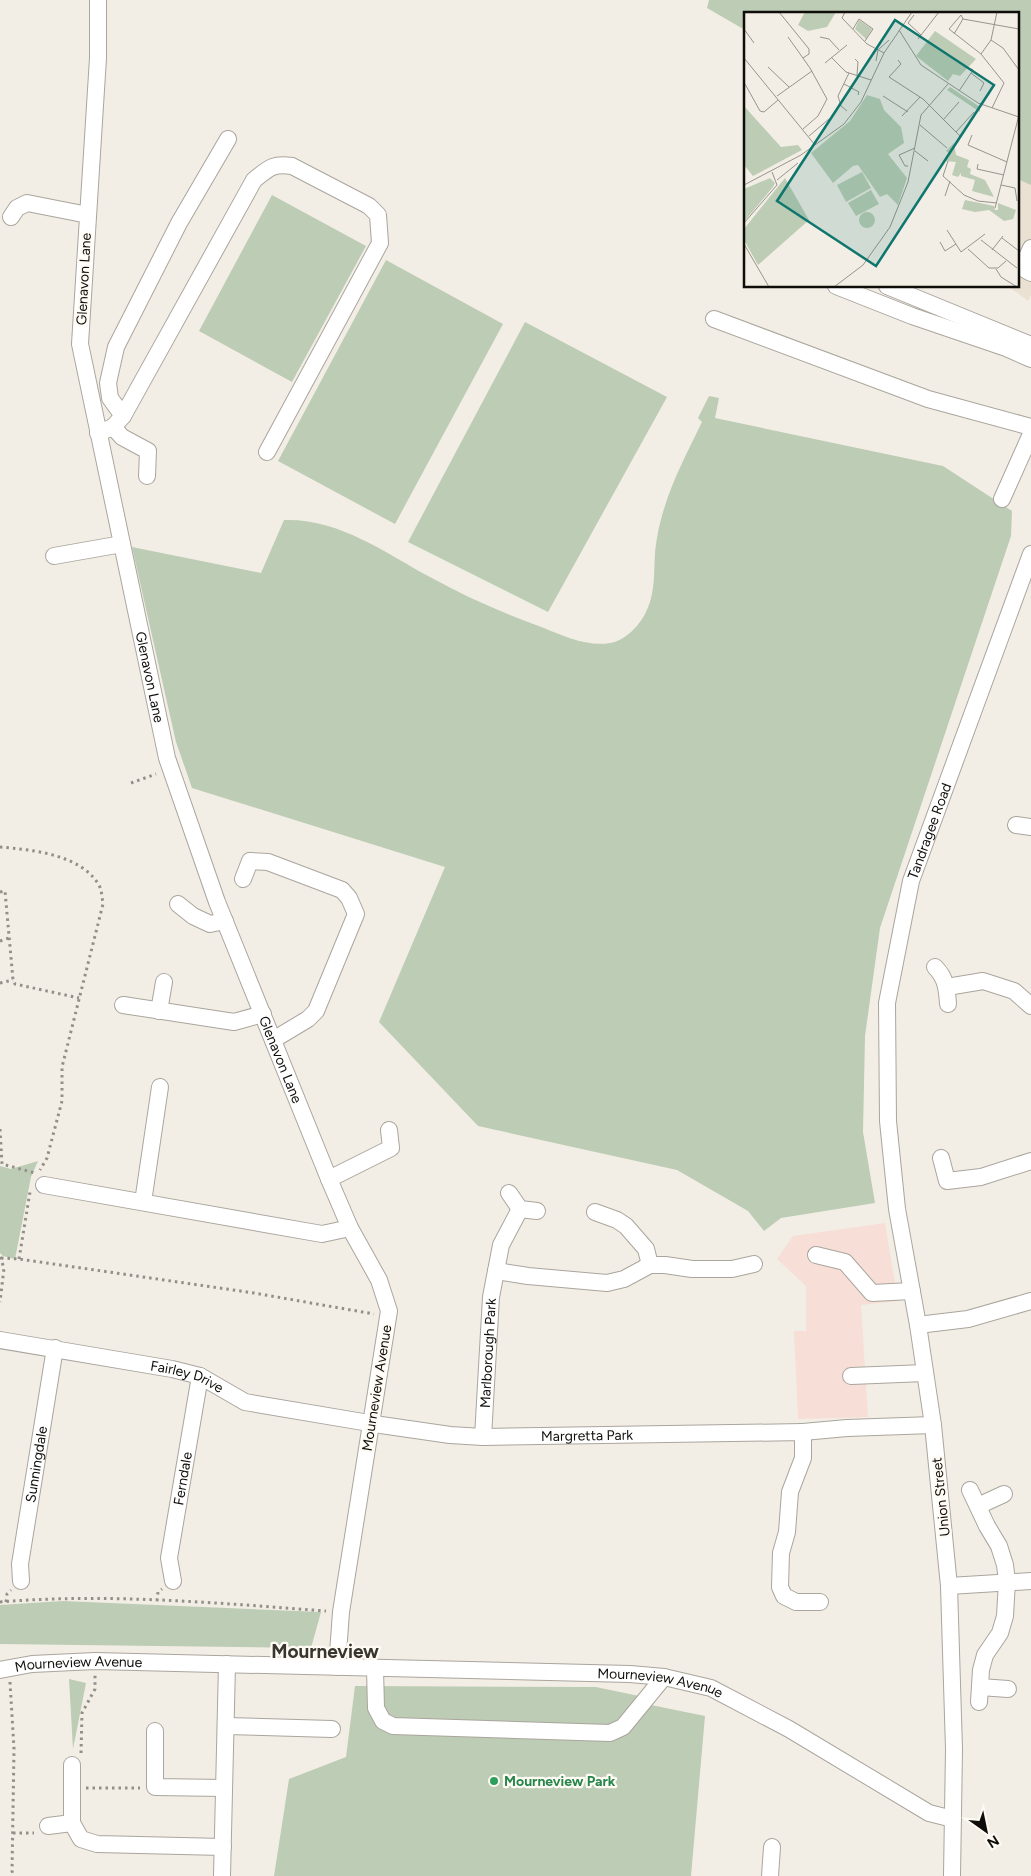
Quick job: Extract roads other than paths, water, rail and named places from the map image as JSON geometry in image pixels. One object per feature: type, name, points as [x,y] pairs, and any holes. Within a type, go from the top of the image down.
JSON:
[{"type":"street","name":"Glenavon Lane","points":[[98,0],[98,58],[80,344],[111,425],[122,544],[167,758],[225,922],[350,1228],[379,1280],[389,1317]]},
{"type":"street","points":[[147,476],[148,451],[122,437],[111,425],[108,383],[116,347],[180,222],[228,139]]},
{"type":"street","points":[[111,425],[254,180],[278,164],[292,166],[369,206],[378,216],[380,242],[267,452]]},
{"type":"street","points":[[11,217],[17,208],[27,203],[88,215]]},
{"type":"street","points":[[1031,248],[1022,268],[1031,273]]},
{"type":"street","points":[[841,288],[912,316],[1006,348],[1031,359]]},
{"type":"street","points":[[892,288],[1031,345]]},
{"type":"street","points":[[714,319],[928,399],[1031,427]]},
{"type":"street","points":[[1002,499],[1031,434]]},
{"type":"street","points":[[54,556],[122,544]]},
{"type":"street","name":"Tandragee Road","points":[[888,1121],[887,1004],[911,882],[1024,594],[1031,554]]},
{"type":"street","points":[[243,879],[250,861],[268,862],[342,890],[349,898],[356,914],[316,1011],[308,1019],[273,1040]]},
{"type":"street","points":[[178,904],[193,916],[210,924],[225,922]]},
{"type":"street","points":[[935,967],[943,975],[947,987],[948,1004]]},
{"type":"street","points":[[947,987],[983,981],[1014,991],[1031,1006]]},
{"type":"street","points":[[159,1011],[164,982]]},
{"type":"street","points":[[123,1005],[234,1022],[263,1014]]},
{"type":"street","points":[[143,1202],[160,1087]]},
{"type":"street","name":"Union Street","points":[[888,1121],[897,1209],[918,1325],[933,1425],[949,1586],[954,1740],[952,1876]]},
{"type":"street","points":[[329,1178],[391,1148],[389,1130]]},
{"type":"street","points":[[941,1158],[947,1180],[981,1176],[1031,1161]]},
{"type":"street","points":[[37,1180],[143,1202],[322,1234],[350,1228]]},
{"type":"street","points":[[509,1193],[520,1209],[537,1211]]},
{"type":"street","name":"Marlborough Park","points":[[483,1437],[491,1297],[501,1245],[520,1209]]},
{"type":"street","points":[[595,1212],[617,1220],[626,1226],[646,1249],[650,1265]]},
{"type":"street","points":[[816,1255],[846,1262],[872,1293],[912,1291]]},
{"type":"street","points":[[496,1271],[528,1276],[607,1283],[624,1279],[650,1265],[665,1264],[692,1269],[732,1269],[754,1264]]},
{"type":"street","points":[[918,1325],[968,1319],[1031,1301]]},
{"type":"street","name":"Mourneview Avenue","points":[[336,1667],[341,1612],[389,1317]]},
{"type":"street","name":"Fairley Drive","points":[[0,1340],[172,1369],[200,1376],[246,1402],[371,1424]]},
{"type":"street","name":"Sunningdale","points":[[21,1582],[20,1564],[55,1348]]},
{"type":"street","points":[[851,1376],[925,1373]]},
{"type":"street","name":"Ferndale","points":[[173,1581],[169,1558],[200,1376]]},
{"type":"street","name":"Margretta Park","points":[[371,1424],[450,1435],[483,1437],[803,1432],[846,1428],[933,1425]]},
{"type":"street","points":[[803,1432],[803,1458],[790,1492],[787,1532],[781,1553],[780,1587],[784,1596],[796,1602],[820,1602]]},
{"type":"street","points":[[970,1490],[987,1526],[1000,1546],[1006,1564],[1007,1581],[1005,1616],[1000,1633],[985,1655],[981,1670],[980,1694],[1008,1689]]},
{"type":"street","points":[[978,1506],[1004,1494]]},
{"type":"street","points":[[949,1586],[1031,1581]]},
{"type":"street","name":"Mourneview Avenue","points":[[5,1669],[32,1664],[95,1661],[630,1674],[664,1677],[711,1688],[789,1729],[929,1814],[953,1819]]},
{"type":"street","points":[[222,1876],[227,1664]]},
{"type":"street","points":[[375,1668],[376,1708],[383,1721],[393,1726],[610,1733],[623,1727],[664,1677]]},
{"type":"street","points":[[226,1726],[332,1729]]},
{"type":"street","points":[[155,1731],[155,1787],[224,1788]]},
{"type":"street","points":[[72,1765],[72,1823],[81,1838],[97,1844],[223,1847]]},
{"type":"street","points":[[48,1826],[72,1823]]},
{"type":"street","points":[[770,1876],[772,1847]]},
{"type":"place","name":"Mourneview Park","points":[[494,1781]]},
{"type":"district","name":"Mourneview","points":[[325,1651]]}]
